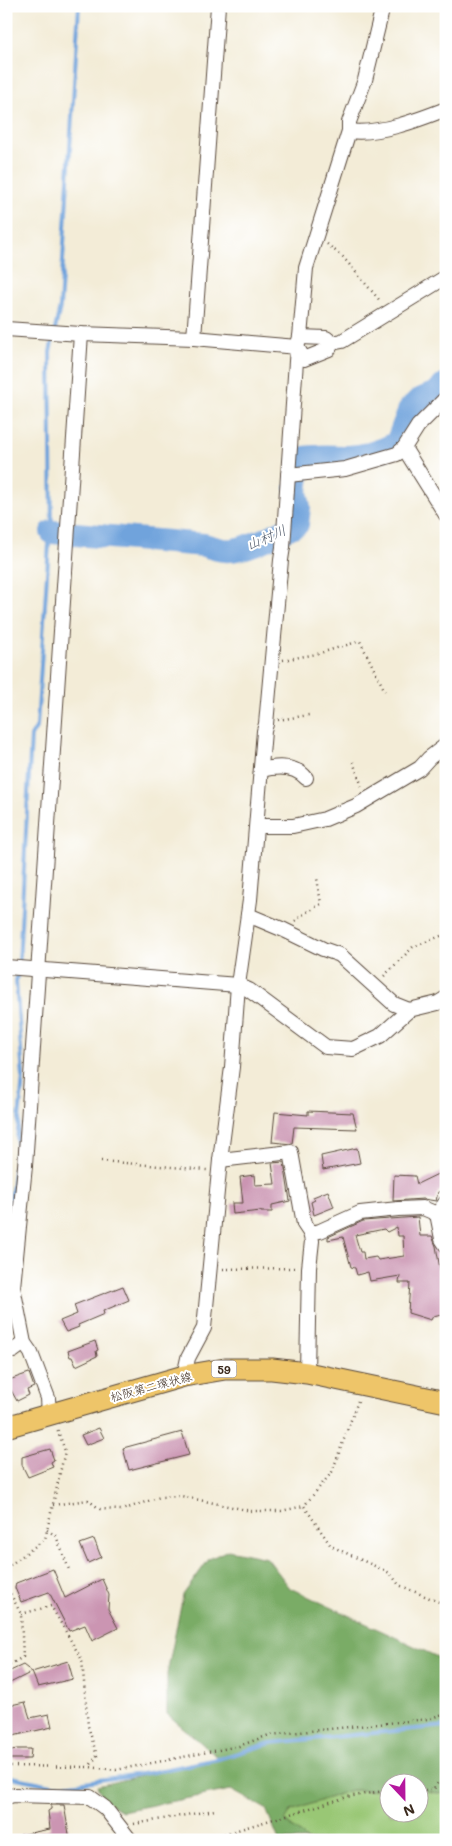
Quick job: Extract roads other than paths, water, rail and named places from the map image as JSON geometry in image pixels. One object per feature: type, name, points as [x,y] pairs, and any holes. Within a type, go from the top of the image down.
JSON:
[{"type":"main road","name":"松阪第二環状線","points":[[6,1427],[184,1376],[235,1369],[272,1368],[307,1373],[446,1402]]},
{"type":"street","points":[[194,338],[218,6]]},
{"type":"street","points":[[184,1376],[188,1358],[204,1328],[220,1165],[232,1068],[238,985],[248,915],[257,826],[306,268],[349,131],[349,122],[365,80],[383,6]]},
{"type":"street","points":[[349,131],[363,133],[419,120],[446,109]]},
{"type":"street","points":[[298,342],[304,360],[329,349],[332,344],[342,341],[446,277]]},
{"type":"street","points":[[6,329],[81,334],[298,342],[326,338],[332,344]]},
{"type":"street","points":[[49,1414],[48,1398],[31,1353],[24,1343],[13,1287],[25,1166],[81,334]]},
{"type":"street","points":[[288,475],[345,469],[397,454],[404,448],[418,426],[446,398]]},
{"type":"street","points":[[404,448],[446,515]]},
{"type":"street","points":[[257,826],[293,826],[324,819],[356,806],[420,768],[446,745]]},
{"type":"street","points":[[261,770],[272,767],[291,768],[300,770],[306,778]]},
{"type":"street","points":[[248,915],[340,955],[394,1004],[409,1010]]},
{"type":"street","points":[[6,966],[238,985],[249,990],[326,1046],[334,1048],[353,1049],[380,1036],[409,1010],[446,998]]},
{"type":"street","points":[[220,1165],[291,1152],[304,1224],[310,1233],[312,1241],[307,1373]]},
{"type":"street","points":[[446,1202],[437,1214],[442,1238],[446,1245]]},
{"type":"street","points":[[310,1233],[320,1231],[360,1213],[423,1208],[437,1214]]},
{"type":"street","points":[[6,1352],[13,1351],[24,1343]]},
{"type":"street","points":[[6,1796],[90,1797],[105,1808],[130,1840]]},
{"type":"waterway","points":[[19,964],[31,736],[37,726],[49,544],[52,532],[50,352],[60,307],[79,6]]},
{"type":"waterway","name":"山村川","points":[[52,532],[204,545],[223,550],[250,545],[297,524],[299,507],[296,492],[300,459],[361,456],[397,443],[410,409],[419,400],[436,393],[446,384]]},
{"type":"waterway","points":[[6,1283],[8,1237],[23,1077],[16,981],[18,971]]},
{"type":"waterway","points":[[6,1293],[9,1328],[6,1329]]},
{"type":"waterway","points":[[6,1776],[57,1786],[148,1773],[218,1759],[271,1743],[446,1726]]}]
